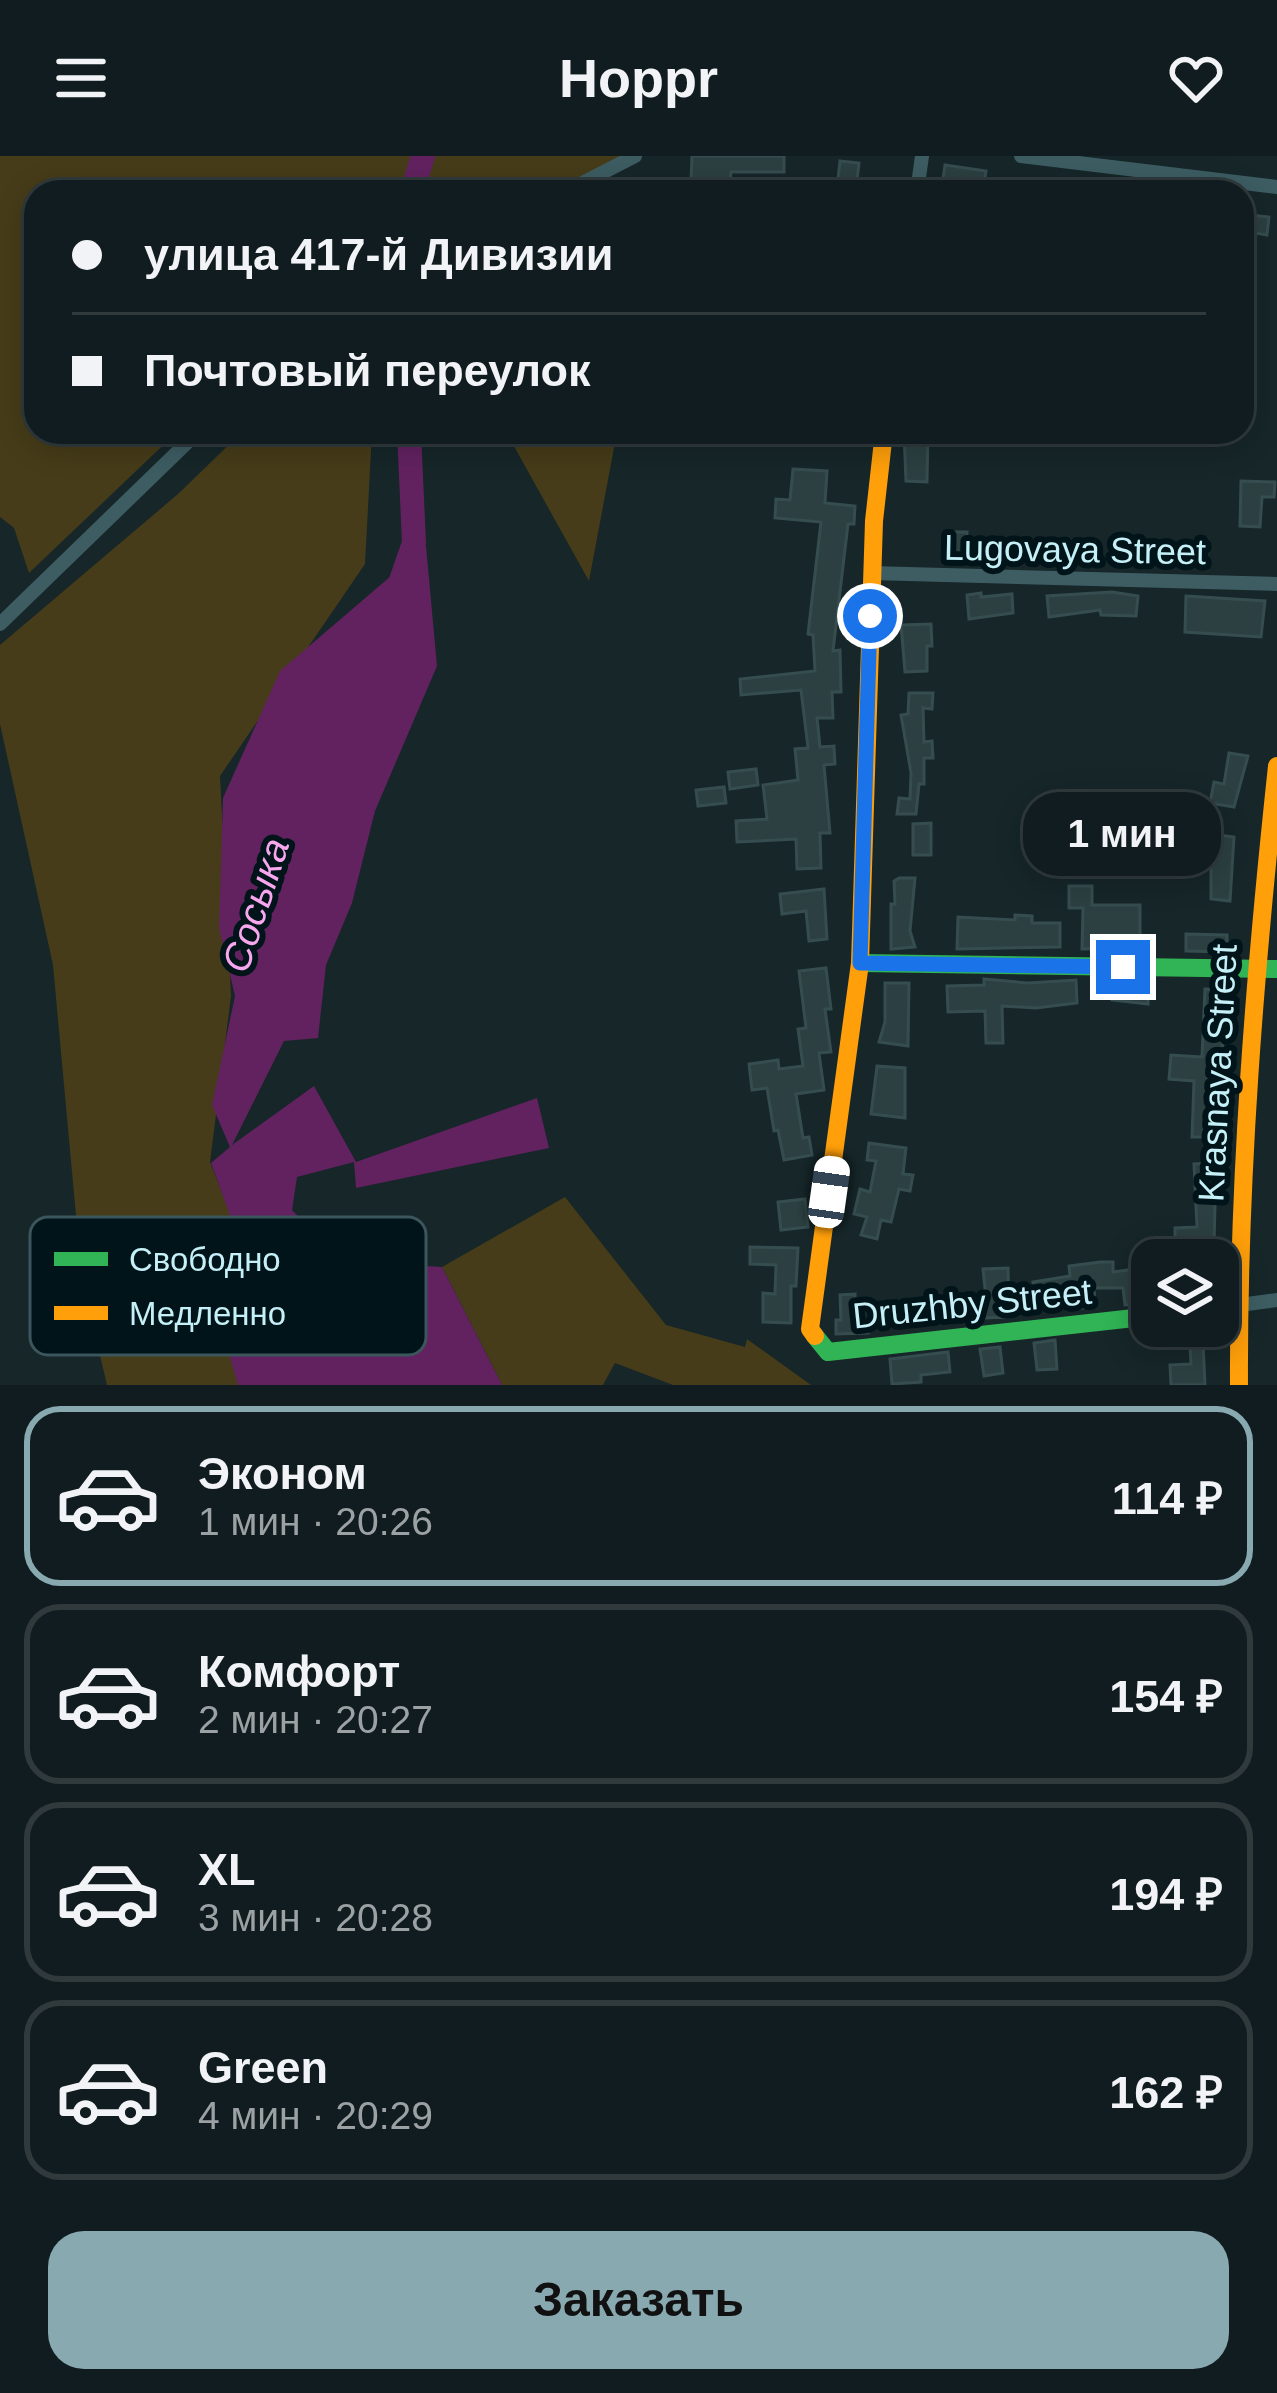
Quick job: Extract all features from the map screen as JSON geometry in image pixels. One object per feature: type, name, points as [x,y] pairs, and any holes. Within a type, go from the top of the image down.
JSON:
[{"type":"street","points":[[588,180],[634,156]]},
{"type":"street","points":[[1021,156],[1219,180]]},
{"type":"street","points":[[0,623],[186,444]]},
{"type":"street","points":[[883,444],[871,573],[860,963],[1277,969]]},
{"type":"street","name":"Lugovaya Street","points":[[871,573],[1277,584]]},
{"type":"street","name":"Krasnaya Street","points":[[1233,1239],[1277,766]]},
{"type":"street","name":"Druzhby Street","points":[[860,963],[810,1329],[828,1352],[1131,1318]]},
{"type":"street","points":[[1239,1305],[1277,1300]]},
{"type":"street","name":"Krasnaya Street","points":[[1234,1347],[1239,1385]]},
{"type":"shaded area","points":[[0,156],[629,156],[602,180],[24,180],[24,444],[164,444],[29,573],[14,528],[0,517]]},
{"type":"shaded area","points":[[230,444],[371,444],[365,564],[220,776],[231,996],[210,1162],[232,1217],[76,1217],[53,965],[0,724],[0,645],[178,494]]},
{"type":"shaded area","points":[[513,444],[615,444],[589,581]]},
{"type":"shaded area","points":[[565,1197],[666,1325],[745,1347],[747,1339],[811,1385],[673,1385],[615,1363],[603,1385],[502,1385],[442,1267]]},
{"type":"shaded area","points":[[100,1355],[229,1355],[239,1385],[107,1385]]},
{"type":"water","points":[[426,546],[437,666],[375,811],[352,903],[326,965],[318,1038],[284,1041],[232,1145],[314,1086],[356,1162],[537,1098],[549,1148],[356,1188],[354,1162],[297,1177],[292,1210],[299,1217],[231,1217],[211,1163],[230,1147],[212,1105],[235,996],[219,928],[223,798],[280,671]]},
{"type":"water","points":[[426,1266],[442,1267],[502,1385],[238,1385],[229,1355],[426,1355]]},
{"type":"building","points":[[692,156],[784,156],[784,172],[731,172],[730,180],[691,180]]},
{"type":"building","points":[[840,161],[859,163],[857,180],[838,180]]},
{"type":"building","points":[[945,165],[986,171],[985,180],[943,180]]},
{"type":"building","points":[[1254,215],[1269,217],[1267,235],[1254,233]]},
{"type":"building","points":[[904,444],[928,444],[927,482],[906,481]]},
{"type":"building","points":[[793,469],[827,471],[825,503],[855,506],[854,524],[848,524],[833,651],[840,650],[841,692],[832,692],[833,718],[817,718],[820,747],[834,746],[835,764],[824,765],[830,833],[820,833],[821,868],[797,869],[796,839],[737,842],[736,821],[767,819],[763,785],[798,780],[795,749],[808,748],[801,690],[741,695],[740,679],[815,671],[813,635],[808,634],[821,522],[775,518],[776,499],[790,500]]},
{"type":"building","points":[[1241,481],[1275,482],[1274,497],[1262,497],[1260,527],[1240,526]]},
{"type":"building","points":[[947,532],[967,532],[966,560],[946,559]]},
{"type":"building","points":[[1176,546],[1180,563],[1139,564],[1138,548],[1152,551]]},
{"type":"building","points":[[1112,592],[1138,596],[1136,616],[1101,615],[1100,610],[1049,617],[1047,596]]},
{"type":"building","points":[[981,593],[981,597],[1012,594],[1013,613],[969,619],[967,595]]},
{"type":"building","points":[[1186,596],[1265,601],[1261,637],[1185,632]]},
{"type":"building","points":[[931,624],[927,671],[905,672],[901,625]]},
{"type":"building","points":[[909,693],[933,693],[932,709],[923,708],[924,742],[932,741],[933,758],[924,758],[924,784],[919,784],[916,814],[897,814],[899,798],[910,799],[911,773],[901,715],[908,714]]},
{"type":"building","points":[[1229,753],[1248,756],[1234,807],[1210,803],[1214,782],[1224,784]]},
{"type":"building","points":[[756,769],[758,785],[730,789],[728,772]]},
{"type":"building","points":[[724,787],[726,803],[698,806],[696,790]]},
{"type":"building","points":[[931,823],[931,855],[913,855],[913,824]]},
{"type":"building","points":[[1211,834],[1234,837],[1230,901],[1211,899]]},
{"type":"building","points":[[915,878],[910,931],[915,947],[891,949],[891,904],[895,904],[894,881]]},
{"type":"building","points":[[1069,886],[1092,886],[1092,905],[1140,905],[1140,948],[1082,949],[1083,908],[1069,908]]},
{"type":"building","points":[[824,889],[827,939],[809,941],[806,911],[782,914],[780,894]]},
{"type":"building","points":[[1015,915],[1032,916],[1032,923],[1060,923],[1060,947],[957,949],[958,917],[1015,920]]},
{"type":"building","points":[[1186,934],[1227,935],[1227,952],[1186,951]]},
{"type":"building","points":[[826,968],[831,1052],[819,1053],[824,1090],[796,1094],[803,1138],[809,1137],[812,1155],[784,1160],[767,1088],[752,1090],[749,1064],[778,1060],[779,1069],[803,1066],[798,1029],[806,1028],[799,971]]},
{"type":"building","points":[[984,979],[1076,980],[1077,1003],[1002,1006],[1003,1043],[986,1043],[985,1011],[948,1012],[947,986],[984,985]]},
{"type":"building","points":[[1112,980],[1148,981],[1148,1004],[1112,1000]]},
{"type":"building","points":[[885,983],[909,983],[908,1046],[879,1042],[885,1022]]},
{"type":"building","points":[[1205,989],[1229,990],[1221,1058],[1225,1059],[1223,1083],[1219,1083],[1216,1137],[1192,1137],[1194,1081],[1169,1079],[1171,1055],[1202,1057]]},
{"type":"building","points":[[877,1066],[905,1068],[905,1118],[871,1114]]},
{"type":"building","points":[[869,1143],[906,1148],[903,1174],[913,1175],[910,1191],[899,1189],[891,1222],[881,1220],[877,1239],[861,1235],[867,1217],[854,1214],[860,1189],[870,1192],[876,1161],[867,1160]]},
{"type":"building","points":[[1216,1163],[1214,1239],[1175,1239],[1175,1228],[1197,1227],[1194,1164]]},
{"type":"building","points":[[805,1199],[808,1227],[781,1230],[778,1202]]},
{"type":"building","points":[[750,1247],[798,1248],[791,1323],[763,1322],[763,1293],[775,1294],[776,1265],[750,1264]]},
{"type":"building","points":[[1113,1262],[1113,1272],[1131,1270],[1131,1305],[1125,1305],[1123,1288],[1094,1288],[1095,1307],[1038,1310],[1033,1282],[1070,1276],[1069,1266]]},
{"type":"building","points":[[1008,1268],[1009,1317],[962,1312],[962,1298],[986,1298],[983,1269]]},
{"type":"building","points":[[855,1294],[855,1320],[868,1320],[868,1333],[836,1334],[840,1295]]},
{"type":"building","points":[[1055,1340],[1057,1369],[1037,1370],[1034,1343]]},
{"type":"building","points":[[1000,1347],[1003,1373],[984,1376],[980,1349]]},
{"type":"building","points":[[1190,1347],[1203,1347],[1205,1385],[1171,1385],[1170,1365],[1191,1364]]},
{"type":"building","points":[[948,1352],[950,1372],[921,1375],[921,1382],[892,1384],[890,1359]]},
{"type":"waterway","name":"Сосыка","points":[[416,180],[423,156]]},
{"type":"waterway","name":"Сосыка","points":[[398,589],[414,543],[410,444]]},
{"type":"traffic: fast","points":[[860,963],[1277,969]]},
{"type":"traffic: fast","points":[[815,1336],[828,1352],[1131,1318]]},
{"type":"traffic: slow","points":[[815,1336],[810,1329],[860,963],[874,521],[883,444]]},
{"type":"traffic: slow","points":[[1239,1385],[1249,1075],[1277,766]]},
{"type":"route","points":[[870,616],[860,963],[1123,967]]}]
